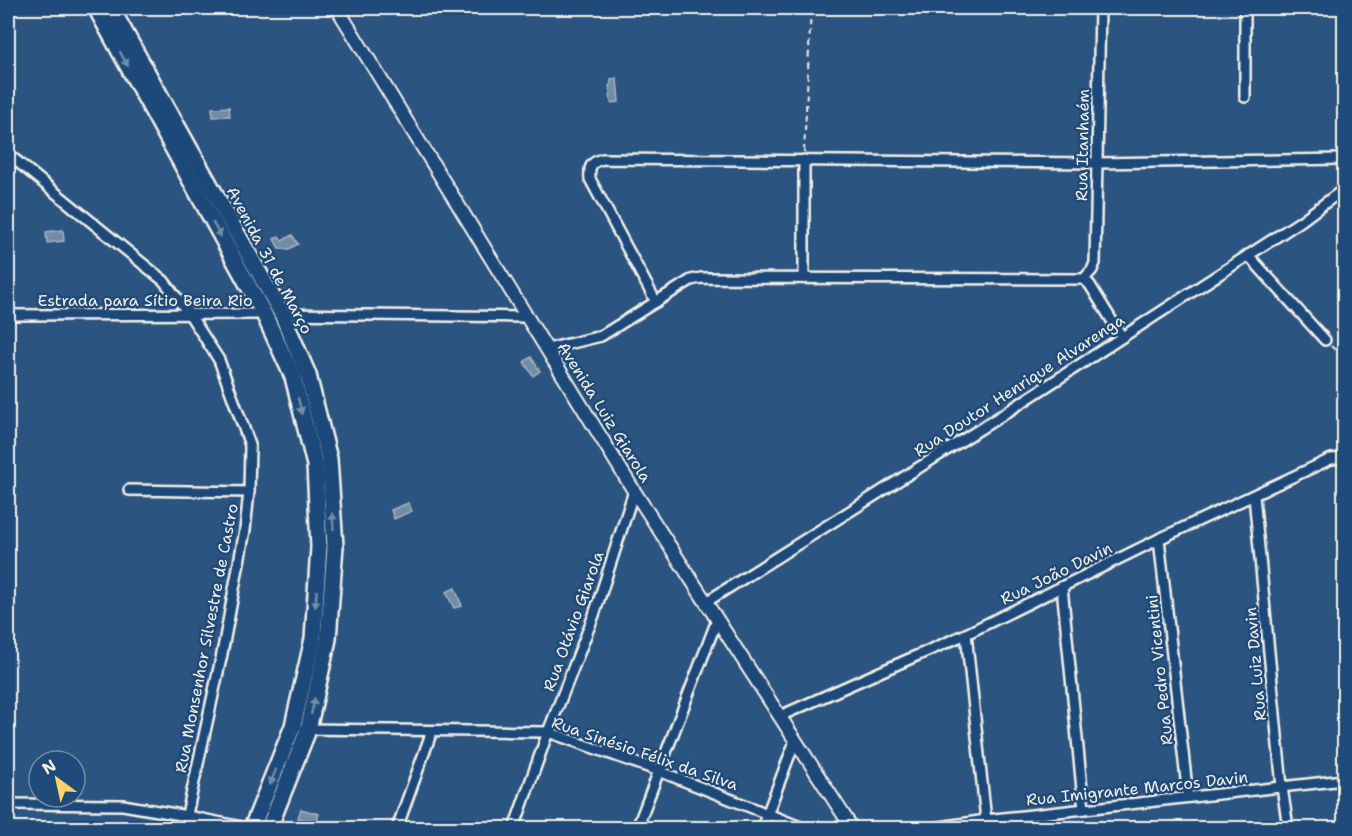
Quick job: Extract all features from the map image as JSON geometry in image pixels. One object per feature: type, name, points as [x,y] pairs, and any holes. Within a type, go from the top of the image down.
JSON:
[{"type":"main road","name":"Avenida 31 de Março","points":[[96,8],[282,314],[308,375],[322,462],[319,547],[320,639],[301,728],[269,828]]},
{"type":"main road","name":"Avenida 31 de Março","points":[[111,8],[264,314],[292,377],[322,462]]},
{"type":"main road","name":"Avenida 31 de Março","points":[[252,828],[301,728]]},
{"type":"street","name":"Avenida Luiz Giarola","points":[[337,8],[634,491],[852,828]]},
{"type":"street","name":"Rua Itanhaém","points":[[1084,279],[1095,263],[1100,8]]},
{"type":"street","points":[[1245,8],[1245,97]]},
{"type":"street","name":"Rua Monsenhor Silvestre de Castro","points":[[8,154],[164,281],[190,315],[219,360],[250,445],[245,530],[224,642],[184,828]]},
{"type":"street","points":[[656,302],[590,179],[589,170],[595,160],[1097,163],[1344,159]]},
{"type":"street","points":[[804,160],[804,278]]},
{"type":"street","name":"Rua Doutor Henrique Alvarenga","points":[[706,602],[1007,412],[1301,220],[1344,189]]},
{"type":"street","points":[[1248,255],[1325,340]]},
{"type":"street","points":[[547,349],[601,336],[691,280],[700,278],[1084,279],[1122,337]]},
{"type":"street","name":"Estrada para Sítio Beira Rio","points":[[8,315],[282,314],[528,317]]},
{"type":"street","name":"Rua João Davin","points":[[780,716],[966,634],[1159,539],[1331,459],[1344,458]]},
{"type":"street","points":[[129,490],[249,492]]},
{"type":"street","name":"Rua Otávio Giarola","points":[[514,828],[548,732],[594,615],[634,491]]},
{"type":"street","name":"Rua Luiz Davin","points":[[1254,496],[1288,828]]},
{"type":"street","name":"Rua Pedro Vicentini","points":[[1159,539],[1188,797]]},
{"type":"street","points":[[1062,587],[1084,809]]},
{"type":"street","points":[[637,828],[717,620]]},
{"type":"street","points":[[966,634],[986,820]]},
{"type":"street","name":"Rua Sinésio Félix da Silva","points":[[301,728],[548,732],[659,771],[802,828]]},
{"type":"street","points":[[397,828],[432,731]]},
{"type":"street","points":[[762,828],[795,741]]},
{"type":"street","name":"Rua Imigrante Marcos Davin","points":[[933,828],[1344,780]]},
{"type":"street","points":[[8,804],[123,805],[247,828]]},
{"type":"path","points":[[804,160],[811,8]]},
{"type":"path","points":[[1325,340],[1344,358]]},
{"type":"water","points":[[617,78],[619,102],[611,103],[609,86],[611,79]]},
{"type":"water","points":[[229,107],[230,116],[213,117],[212,108]]},
{"type":"water","points":[[63,230],[64,241],[47,243],[46,232]]},
{"type":"water","points":[[292,235],[298,244],[289,249],[279,248],[274,239],[279,236],[282,241]]},
{"type":"water","points":[[531,357],[540,371],[533,376],[524,362]]},
{"type":"water","points":[[408,503],[412,511],[394,519],[391,510]]},
{"type":"water","points":[[455,588],[462,606],[454,608],[446,592]]},
{"type":"water","points":[[301,809],[319,814],[316,824],[298,818]]}]
